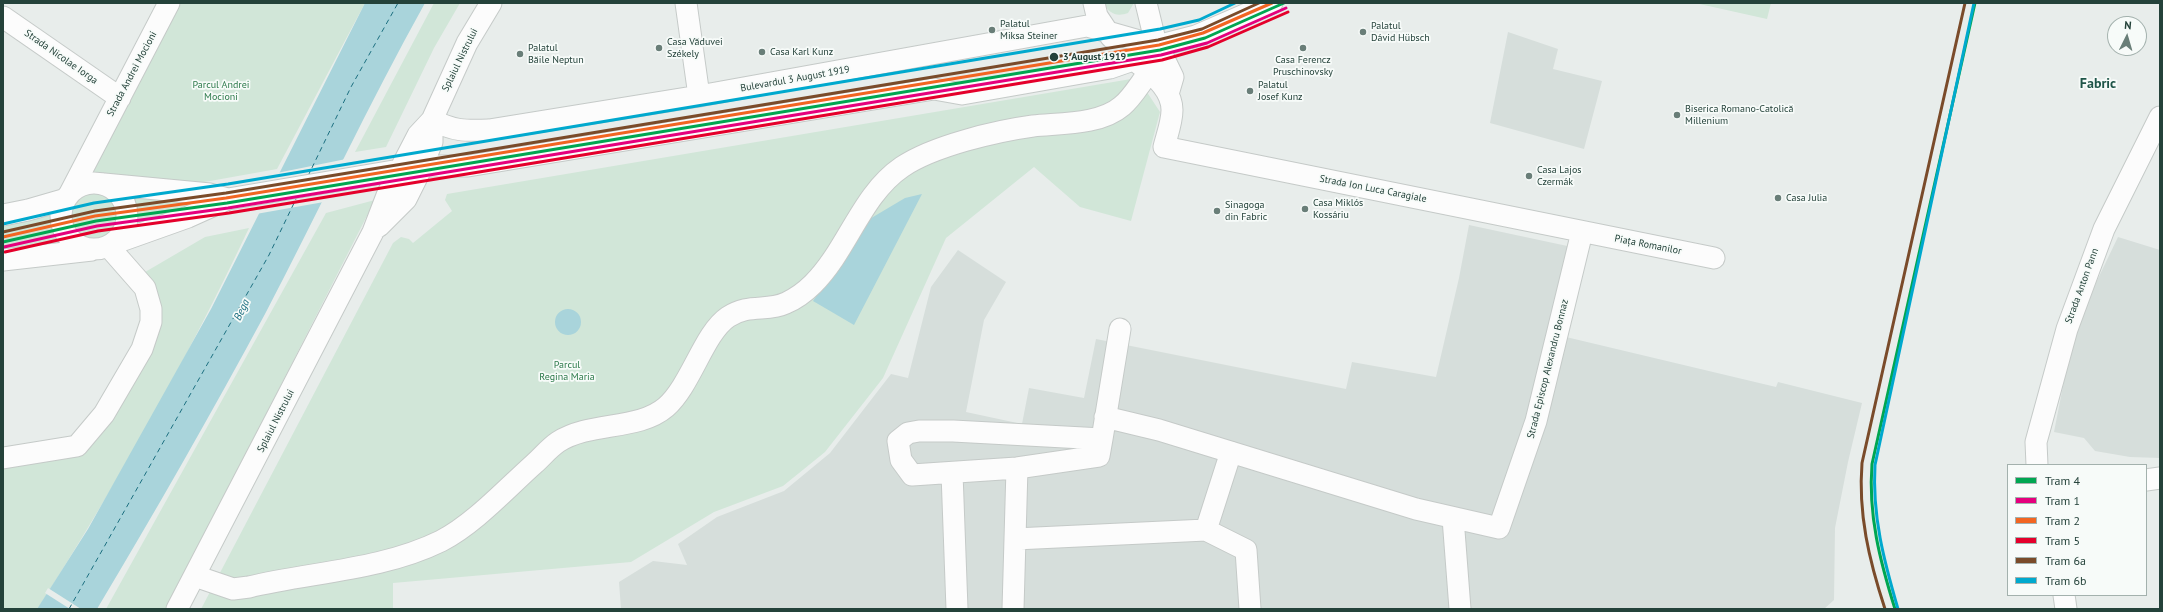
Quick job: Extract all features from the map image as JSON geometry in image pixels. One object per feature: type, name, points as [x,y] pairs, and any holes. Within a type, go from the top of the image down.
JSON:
[{"type":"street","name":"Strada Andrei Mocioni","points":[[67,197],[169,3]]},
{"type":"street","name":"Splaiul Nistrului","points":[[177,609],[374,232],[388,193],[418,135],[432,120],[467,43],[491,3]]},
{"type":"street","points":[[686,3],[699,96]]},
{"type":"street","points":[[1094,3],[1097,16],[1108,32],[1141,66],[1170,85]]},
{"type":"street","points":[[1146,3],[1157,46],[1170,85]]},
{"type":"street","name":"Bulevardul 3 August 1919","points":[[432,120],[448,128],[460,131],[489,130],[699,96],[1087,26],[1140,43],[1157,46],[1191,37],[1272,3]]},
{"type":"street","name":"Strada Nicolae Iorga","points":[[3,17],[120,98]]},
{"type":"street","points":[[1170,85],[1180,53],[1191,37]]},
{"type":"street","name":"Bulevardul 3 August 1919","points":[[228,199],[401,169],[423,166],[468,166],[934,90],[962,94],[1101,70],[1141,66],[1157,46]]},
{"type":"street","points":[[195,576],[233,589],[244,588],[392,559],[441,541],[466,524],[558,442],[587,430],[644,420],[666,407],[680,390],[718,328],[726,318],[744,309],[785,304],[812,284],[830,263],[880,187],[903,167],[928,154],[959,143],[1014,130],[1081,123],[1101,116],[1122,107],[1141,66]]},
{"type":"street","name":"Strada Ion Luca Caragiale","points":[[1170,85],[1172,112],[1164,147],[1582,232]]},
{"type":"street","name":"Strada Anton Pann","points":[[2037,464],[2036,442],[2067,329],[2104,229],[2160,118]]},
{"type":"street","name":"Splaiul Nistrului","points":[[374,232],[406,199],[423,166],[432,142],[432,120]]},
{"type":"street","name":"Strada Andrei Mocioni","points":[[94,145],[90,159],[96,183]]},
{"type":"street","points":[[67,197],[61,216],[65,233],[77,245],[106,246],[126,228],[127,211],[120,195],[111,187],[96,183]]},
{"type":"street","points":[[3,215],[28,210],[67,197],[77,188],[96,183],[210,194],[228,199]]},
{"type":"street","points":[[3,260],[106,246],[188,217],[228,199]]},
{"type":"street","name":"Piața Romanilor","points":[[1582,232],[1714,258]]},
{"type":"street","name":"Strada Episcop Alexandru Bonnaz","points":[[1453,518],[1499,528],[1536,421],[1582,232]]},
{"type":"street","points":[[3,458],[77,446],[104,414],[142,350],[151,322],[149,297],[145,288],[106,246]]},
{"type":"street","points":[[1102,438],[953,431],[919,431],[908,433],[898,441],[901,460],[912,475],[1017,468],[1099,456],[1102,438],[1105,417],[1120,330]]},
{"type":"street","points":[[1105,417],[1159,430],[1416,509],[1453,518],[1460,609]]},
{"type":"street","points":[[1206,530],[1231,452]]},
{"type":"street","points":[[1013,609],[1017,468]]},
{"type":"street","points":[[952,473],[957,609]]},
{"type":"street","points":[[2147,480],[2160,478]]},
{"type":"street","points":[[1015,539],[1206,530],[1246,550],[1250,609]]},
{"type":"street","points":[[2064,596],[2066,609]]},
{"type":"shaded area","points":[[1508,32],[1558,49],[1553,69],[1602,81],[1584,149],[1490,123]]},
{"type":"shaded area","points":[[1469,225],[1586,250],[1566,337],[1776,387],[1778,382],[1862,403],[1848,462],[1835,528],[1834,600],[1824,609],[621,609],[619,582],[653,561],[687,565],[678,544],[717,517],[784,491],[830,453],[891,374],[908,378],[931,287],[958,250],[1006,282],[984,320],[966,412],[1022,424],[1029,388],[1084,398],[1096,339],[1346,389],[1352,362],[1436,377],[1459,278]]},
{"type":"shaded area","points":[[2118,237],[2160,250],[2160,458],[2130,457],[2095,451],[2084,438],[2054,432],[2079,318]]},
{"type":"green space","name":"Parcul Andrei Mocioni","points":[[169,3],[365,3],[277,169],[171,188],[99,183],[91,169]]},
{"type":"green space","points":[[434,3],[460,3],[434,48],[386,147],[355,152]]},
{"type":"green space","points":[[1104,3],[1134,3],[1128,13],[1120,15],[1114,14],[1108,10]]},
{"type":"green space","points":[[1695,3],[1771,3],[1767,19]]},
{"type":"green space","name":"Parcul Regina Maria","points":[[1131,79],[1141,83],[1160,112],[1131,221],[1080,207],[1034,167],[946,238],[883,378],[825,452],[783,486],[714,512],[631,562],[393,583],[393,609],[201,609],[393,243],[401,237],[409,239],[413,243],[452,211],[445,200],[447,194]]},
{"type":"green space","points":[[88,188],[100,188],[114,196],[122,210],[120,227],[114,236],[100,244],[88,244],[78,239],[71,232],[66,222],[66,210],[71,200],[78,193]]},
{"type":"green space","points":[[125,196],[217,200],[129,229],[131,212]]},
{"type":"green space","points":[[375,200],[167,609],[106,609],[326,213]]},
{"type":"green space","points":[[58,205],[57,218],[60,229],[76,248],[3,255],[3,220]]},
{"type":"green space","points":[[249,228],[226,277],[176,373],[124,467],[40,605],[37,609],[3,609],[3,468],[67,449],[142,350],[140,275],[205,237]]},
{"type":"water","name":"Bega","points":[[365,3],[425,3],[404,41],[265,314],[182,463],[97,609],[37,609],[88,529],[211,309]]},
{"type":"water","points":[[922,194],[854,325],[813,301],[868,220],[905,198]]},
{"type":"water","points":[[568,309],[577,313],[581,322],[577,331],[568,335],[559,331],[555,322],[559,313]]},
{"type":"pier","points":[[346,159],[324,202],[256,214],[277,173]]},
{"type":"pier","points":[[48,588],[81,609],[70,609],[45,593]]},
{"type":"ferry route","points":[[308,176],[351,87],[398,3]]},
{"type":"ferry route","points":[[69,609],[269,255],[296,199]]},
{"type":"tram line","name":"6b","points":[[3,224],[94,203],[228,184],[1160,29],[1199,20],[1235,3]]},
{"type":"tram line","name":"6a","points":[[3,232],[95,211],[226,193],[1158,40],[1202,29],[1259,3]]},
{"type":"tram line","name":"2","points":[[3,237],[95,216],[226,198],[1159,45],[1203,33],[1272,3]]},
{"type":"tram line","name":"4","points":[[3,242],[96,221],[227,203],[1160,50],[1205,38],[1284,3]]},
{"type":"tram line","name":"6a","points":[[1885,609],[1874,573],[1863,519],[1861,482],[1862,463],[1965,3]]},
{"type":"tram line","name":"6b","points":[[1898,609],[1888,573],[1877,520],[1875,502],[1875,465],[1974,3]]},
{"type":"tram line","name":"4","points":[[1895,609],[1876,538],[1871,483],[1872,464],[1975,3]]},
{"type":"tram line","name":"1","points":[[4,247],[97,226],[228,208],[1161,55],[1207,43],[1286,8]]},
{"type":"tram line","name":"5","points":[[5,252],[98,231],[229,213],[1162,60],[1208,47],[1288,12]]},
{"type":"place","name":"Palatul Miksa Steiner","points":[[992,30]]},
{"type":"place","name":"Palatul Dávid Hübsch","points":[[1363,32]]},
{"type":"place","name":"Casa Văduvei Székely","points":[[659,48]]},
{"type":"place","name":"Casa Ferencz Pruschinovsky","points":[[1303,48]]},
{"type":"place","name":"Casa Karl Kunz","points":[[762,52]]},
{"type":"place","name":"Palatul Băile Neptun","points":[[520,54]]},
{"type":"place","name":"3 August 1919","points":[[1054,57]]},
{"type":"place","name":"Palatul Josef Kunz","points":[[1250,91]]},
{"type":"place","name":"Biserica Romano-Catolică Millenium","points":[[1677,115]]},
{"type":"place","name":"Casa Lajos Czermák","points":[[1529,176]]},
{"type":"place","name":"Casa Julia","points":[[1778,198]]},
{"type":"place","name":"Casa Miklós Kossáriu","points":[[1305,209]]},
{"type":"place","name":"Sinagoga din Fabric","points":[[1217,211]]},
{"type":"district","name":"Fabric","points":[[2098,84]]}]
